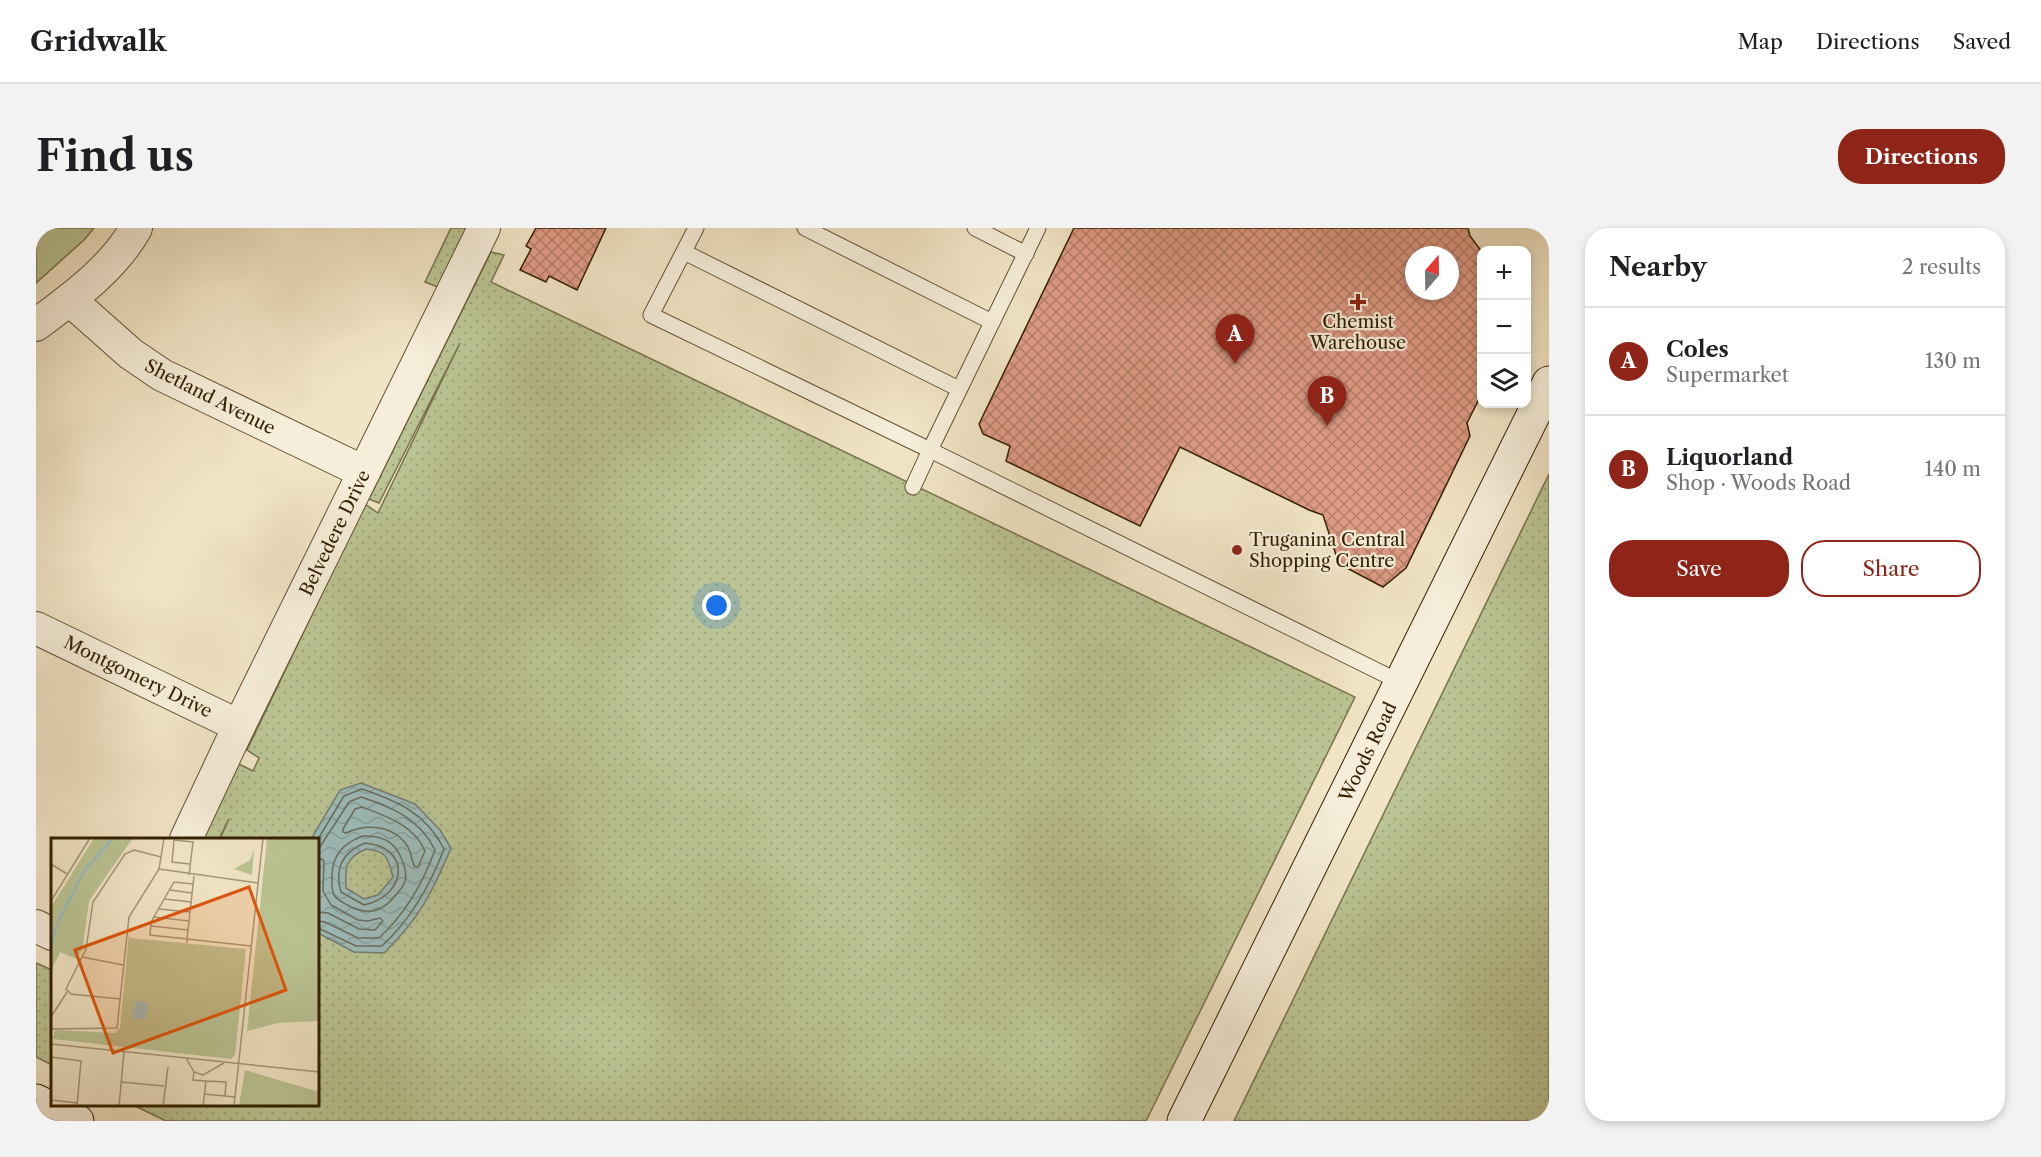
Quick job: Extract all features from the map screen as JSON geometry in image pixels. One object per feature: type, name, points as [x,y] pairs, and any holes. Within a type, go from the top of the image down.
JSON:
[{"type":"street","points":[[36,325],[70,300],[125,247],[136,228]]},
{"type":"street","name":"Belvedere Drive","points":[[186,838],[239,726],[484,228]]},
{"type":"street","name":"Shetland Avenue","points":[[70,300],[130,354],[162,375],[364,472]]},
{"type":"street","name":"Woods Road","points":[[1184,1121],[1549,383]]},
{"type":"street","name":"Montgomery Drive","points":[[36,628],[239,726]]},
{"type":"street","points":[[36,926],[51,934]]},
{"type":"street","points":[[36,1101],[77,1121]]},
{"type":"lane","points":[[696,228],[651,315],[1402,683]]},
{"type":"lane","points":[[805,228],[992,322]]},
{"type":"lane","points":[[975,228],[1026,254]]},
{"type":"lane","points":[[913,487],[1038,228]]},
{"type":"lane","points":[[684,252],[959,389]]},
{"type":"green space","points":[[36,228],[94,228],[84,240],[36,283]]},
{"type":"green space","points":[[451,228],[466,228],[438,287],[425,282]]},
{"type":"green space","points":[[491,252],[504,255],[491,282],[1355,697],[1146,1121],[166,1121],[135,1106],[320,1106],[320,838],[220,838],[229,819],[220,838],[202,838],[239,764],[253,771],[259,758],[247,750],[365,504],[378,513],[460,343],[379,503],[369,499]]},
{"type":"green space","points":[[1549,474],[1549,1121],[1234,1121]]},
{"type":"green space","points":[[36,963],[51,970],[51,1064],[36,1057]]},
{"type":"water","points":[[361,783],[415,804],[440,830],[451,848],[424,905],[396,941],[384,953],[354,952],[320,934],[320,838],[312,838],[340,790]],"holes":[[[366,849],[386,857],[393,877],[378,895],[364,899],[346,888],[346,869],[350,860],[359,852]]]},
{"type":"building","points":[[536,228],[606,228],[577,290],[549,276],[546,282],[520,270],[531,249],[526,246]]},
{"type":"building","name":"Truganina Central Shopping Centre","points":[[1074,228],[1468,228],[1470,236],[1478,246],[1477,403],[1467,423],[1470,436],[1406,568],[1383,587],[1339,564],[1323,515],[1180,447],[1140,526],[1006,461],[1010,446],[983,434],[979,424]]},
{"type":"place","name":"Chemist Warehouse","points":[[1358,302]]},
{"type":"place","name":"Coles","points":[[1235,364]]},
{"type":"place","name":"Liquorland","points":[[1327,426]]},
{"type":"place","name":"Truganina Central Shopping Centre","points":[[1237,550]]}]
